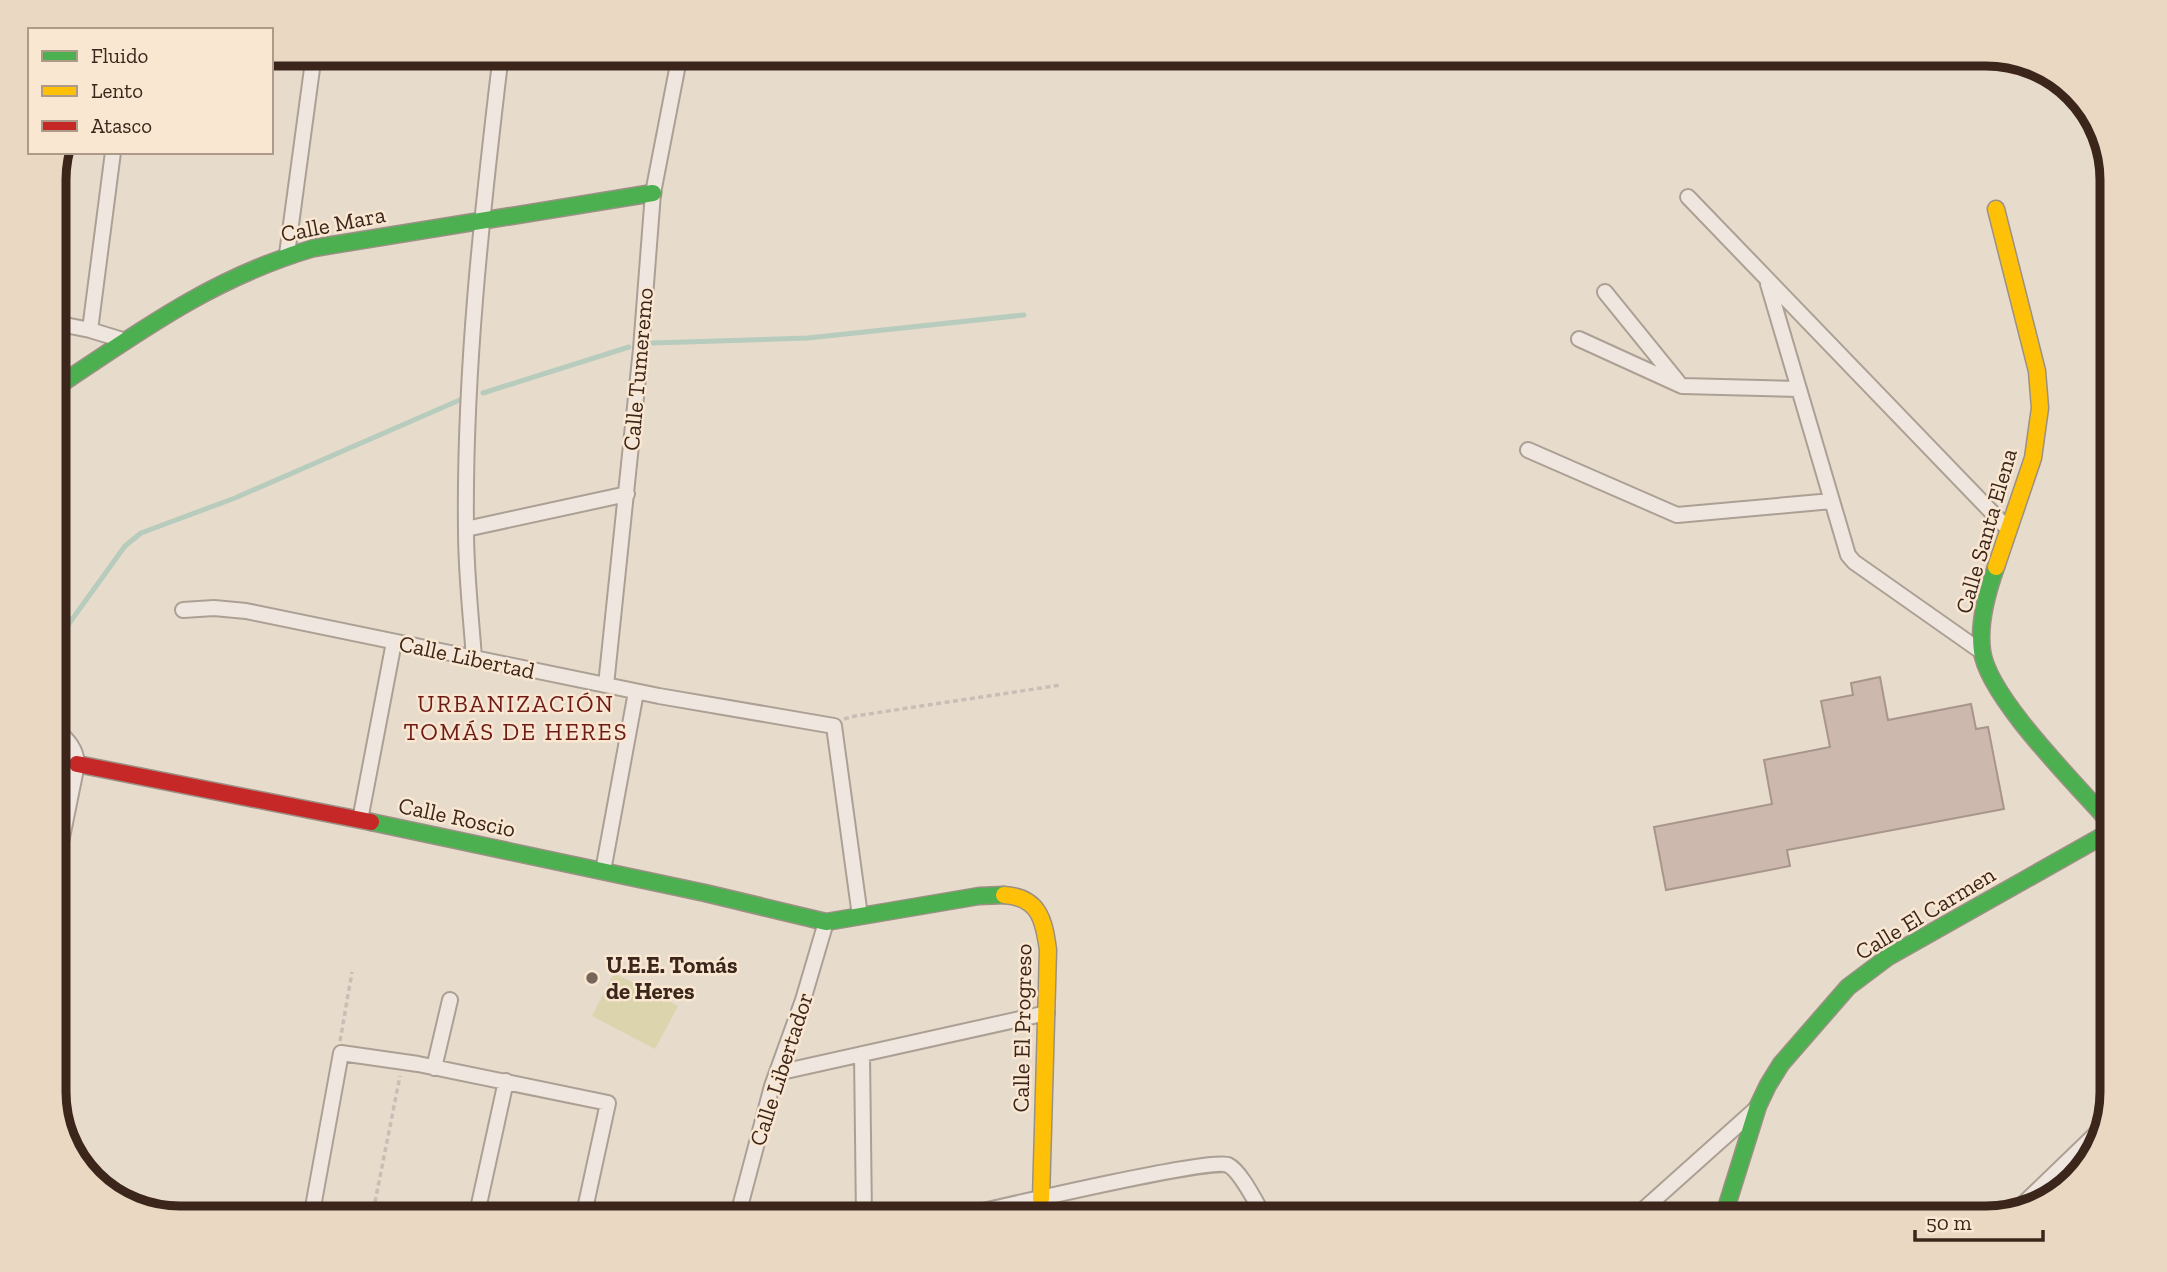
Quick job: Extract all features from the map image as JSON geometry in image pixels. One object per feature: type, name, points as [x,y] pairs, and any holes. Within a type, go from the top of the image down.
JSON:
[{"type":"street","points":[[287,254],[312,66]]},
{"type":"street","points":[[474,658],[466,529],[472,355],[500,66]]},
{"type":"street","name":"Calle Tumeremo","points":[[606,685],[653,193],[678,66]]},
{"type":"street","points":[[90,330],[113,154]]},
{"type":"street","name":"Calle Mara","points":[[67,380],[207,289],[245,270],[287,254],[653,193]]},
{"type":"street","points":[[1688,197],[2008,529]]},
{"type":"street","name":"Calle Santa Elena","points":[[1996,209],[2030,343],[2040,408],[2033,458],[1992,578],[1982,622],[1982,652],[1990,674],[2013,712],[2100,813]]},
{"type":"street","points":[[1767,279],[1851,559],[1982,652]]},
{"type":"street","points":[[1605,292],[1682,386]]},
{"type":"street","points":[[67,326],[126,341]]},
{"type":"street","points":[[1579,340],[1682,386],[1799,389]]},
{"type":"street","points":[[1528,450],[1677,515],[1832,501]]},
{"type":"street","points":[[466,529],[626,494]]},
{"type":"street","name":"Calle Libertad","points":[[183,610],[214,608],[246,611],[636,692],[834,726]]},
{"type":"street","points":[[360,820],[394,642]]},
{"type":"street","points":[[603,871],[636,692]]},
{"type":"street","points":[[834,726],[860,916]]},
{"type":"street","points":[[67,740],[71,744],[77,764],[67,811]]},
{"type":"street","name":"Calle Roscio","points":[[77,764],[603,871],[826,922]]},
{"type":"street","name":"Calle El Carmen","points":[[1727,1206],[1758,1107],[1781,1064],[1847,987],[1888,957],[2100,835]]},
{"type":"street","name":"Calle El Progreso","points":[[826,922],[1003,893],[1022,897],[1036,909],[1047,937],[1041,1199]]},
{"type":"street","name":"Calle Libertador","points":[[740,1206],[777,1073],[803,1000],[826,922]]},
{"type":"street","points":[[435,1068],[450,1000]]},
{"type":"street","points":[[777,1073],[1047,1013]]},
{"type":"street","points":[[313,1206],[341,1053],[506,1081],[608,1103],[586,1206]]},
{"type":"street","points":[[862,1054],[864,1206]]},
{"type":"street","points":[[479,1206],[506,1081]]},
{"type":"street","points":[[1647,1206],[1758,1107]]},
{"type":"street","points":[[2031,1197],[2090,1140]]},
{"type":"street","points":[[1009,1206],[1222,1163],[1235,1170],[1258,1206]]},
{"type":"path","points":[[834,726],[855,716],[1060,685]]},
{"type":"path","points":[[341,1053],[341,1031],[352,972]]},
{"type":"path","points":[[374,1206],[402,1062]]},
{"type":"shaded area","points":[[614,973],[678,1006],[655,1049],[592,1016]]},
{"type":"building","points":[[1880,677],[1888,720],[1971,704],[1976,729],[1988,727],[2004,809],[1787,850],[1790,866],[1666,890],[1654,827],[1772,804],[1764,760],[1830,747],[1821,701],[1853,695],[1851,683]]},
{"type":"waterway","points":[[653,343],[808,338],[1024,315]]},
{"type":"waterway","points":[[483,393],[629,347]]},
{"type":"waterway","points":[[67,626],[125,546],[141,533],[235,498],[462,399]]},
{"type":"traffic: fast","points":[[67,380],[148,326],[211,290],[243,274],[314,248],[653,193]]},
{"type":"traffic: fast","points":[[1996,567],[1981,630],[1982,651],[1988,670],[2017,717],[2100,812]]},
{"type":"traffic: fast","points":[[371,822],[705,893],[826,922],[979,896],[1004,895]]},
{"type":"traffic: fast","points":[[1727,1206],[1758,1106],[1768,1085],[1781,1064],[1848,987],[1888,957],[2100,837]]},
{"type":"traffic: slow","points":[[1996,209],[2037,371],[2040,408],[2033,458],[1996,567]]},
{"type":"traffic: slow","points":[[1004,895],[1025,900],[1038,912],[1048,950],[1041,1199]]},
{"type":"traffic: jam","points":[[77,764],[371,822]]},
{"type":"place","name":"U.E.E. Tomás de Heres","points":[[592,978]]},
{"type":"district","name":"URBANIZACIÓN TOMÁS DE HERES","points":[[516,717]]}]
